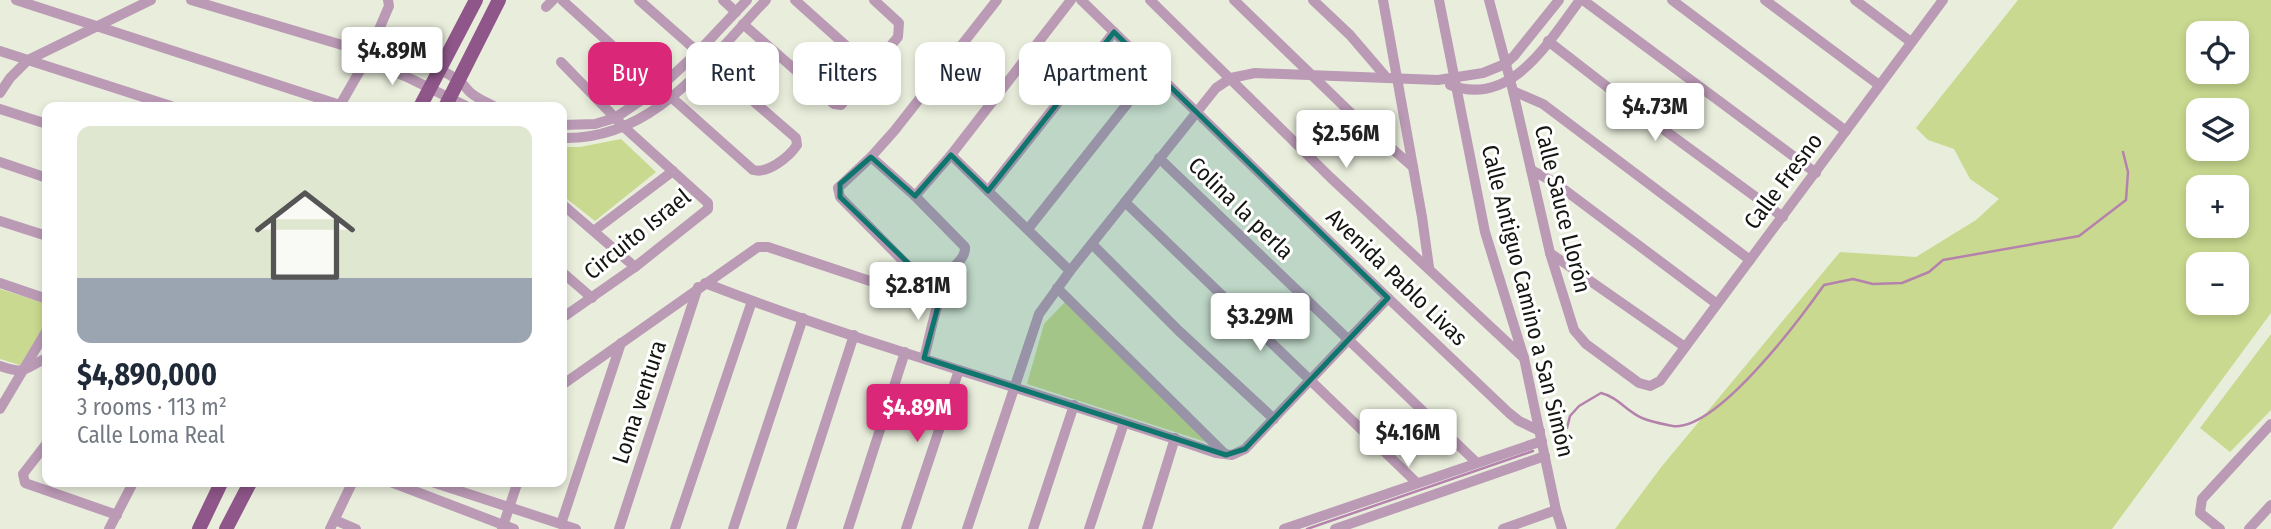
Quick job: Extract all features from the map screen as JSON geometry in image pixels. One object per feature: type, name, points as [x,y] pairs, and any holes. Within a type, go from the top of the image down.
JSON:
[{"type":"main road","points":[[423,102],[476,0]]},
{"type":"main road","points":[[448,102],[499,0]]},
{"type":"main road","points":[[199,529],[219,487]]},
{"type":"main road","points":[[226,529],[248,487]]},
{"type":"street","points":[[16,0],[328,102]]},
{"type":"street","points":[[0,93],[10,78],[28,61],[151,0]]},
{"type":"street","points":[[191,0],[363,55],[430,88],[448,102]]},
{"type":"street","points":[[342,102],[363,55],[372,48],[389,6],[388,0]]},
{"type":"street","points":[[562,0],[608,42]]},
{"type":"street","points":[[639,0],[687,42]]},
{"type":"street","points":[[723,0],[736,12]]},
{"type":"street","points":[[708,42],[747,0]]},
{"type":"street","points":[[726,42],[766,0]]},
{"type":"street","points":[[795,0],[842,42]]},
{"type":"street","points":[[874,0],[896,19],[900,27],[894,42]]},
{"type":"street","points":[[940,299],[838,194],[840,184],[872,157],[997,0]]},
{"type":"street","points":[[915,196],[951,155],[1071,0]]},
{"type":"street","name":"Avenida Pablo Livas","points":[[1081,0],[1125,42]]},
{"type":"street","name":"Avenida Pablo Livas","points":[[1150,0],[1332,178],[1524,358]]},
{"type":"street","points":[[1234,0],[1310,74],[1413,167]]},
{"type":"street","points":[[1313,0],[1392,78]]},
{"type":"street","points":[[1383,0],[1392,78],[1413,167],[1429,267]]},
{"type":"street","name":"Calle Antiguo Camino a San Simón","points":[[1439,0],[1485,232],[1524,358],[1562,529]]},
{"type":"street","name":"Calle Sauce Llorón","points":[[1489,0],[1549,253],[1574,330],[1578,337],[1639,383],[1655,385]]},
{"type":"street","points":[[1455,83],[1505,65],[1524,46],[1559,0]]},
{"type":"street","points":[[1511,86],[1581,0],[1816,173]]},
{"type":"street","points":[[1672,0],[1846,131]]},
{"type":"street","points":[[1765,0],[1879,85]]},
{"type":"street","points":[[1855,0],[1911,42]]},
{"type":"street","name":"Calle Fresno","points":[[1655,385],[1943,0]]},
{"type":"street","points":[[743,24],[793,67]]},
{"type":"street","points":[[988,191],[1114,32]]},
{"type":"street","points":[[1548,41],[1783,217]]},
{"type":"street","points":[[372,48],[390,51],[440,71],[460,81],[472,94],[486,102]]},
{"type":"street","points":[[0,51],[158,102]]},
{"type":"street","name":"Circuito Israel","points":[[561,62],[625,128],[708,203],[708,209],[635,267],[567,315]]},
{"type":"street","points":[[672,76],[686,63]]},
{"type":"street","points":[[967,529],[1039,314],[1195,113],[1216,88],[1230,78],[1255,73],[1310,74],[1438,80],[1481,89],[1511,86],[1543,104],[1750,260]]},
{"type":"street","points":[[672,96],[686,83]]},
{"type":"street","name":"Avenida Pablo Livas","points":[[1171,88],[1388,298],[1519,421],[1541,436]]},
{"type":"street","points":[[672,98],[753,170],[766,171],[797,145],[796,138],[758,105]]},
{"type":"street","points":[[567,125],[595,124],[615,118],[634,105]]},
{"type":"street","points":[[567,138],[594,136],[625,128],[661,105]]},
{"type":"street","points":[[1028,229],[1126,105]]},
{"type":"street","points":[[0,109],[42,122]]},
{"type":"street","points":[[951,155],[1070,271]]},
{"type":"street","points":[[872,157],[965,247],[965,255],[947,277],[924,358]]},
{"type":"street","name":"Colina la perla","points":[[1159,159],[1476,462]]},
{"type":"street","points":[[0,162],[42,176]]},
{"type":"street","points":[[1531,170],[1554,182],[1717,304]]},
{"type":"street","points":[[595,230],[673,171]]},
{"type":"street","points":[[1125,202],[1417,483]]},
{"type":"street","points":[[567,208],[635,267]]},
{"type":"street","points":[[0,221],[42,234]]},
{"type":"street","points":[[1092,244],[1179,331],[1274,419]]},
{"type":"street","points":[[567,381],[758,247],[768,247],[940,299]]},
{"type":"street","points":[[1549,253],[1685,347]]},
{"type":"street","points":[[567,276],[592,298]]},
{"type":"street","points":[[0,283],[42,297]]},
{"type":"street","points":[[702,285],[1226,455],[1238,454],[1245,449],[1388,298]]},
{"type":"street","name":"Loma ventura","points":[[619,529],[702,285]]},
{"type":"street","points":[[1057,288],[1226,455]]},
{"type":"street","points":[[676,529],[752,301]]},
{"type":"street","points":[[733,529],[803,318]]},
{"type":"street","points":[[791,529],[854,335]]},
{"type":"street","points":[[0,409],[42,339]]},
{"type":"street","points":[[561,524],[621,343]]},
{"type":"street","points":[[848,529],[905,352]]},
{"type":"street","points":[[0,366],[24,371],[42,361]]},
{"type":"street","points":[[906,529],[959,370]]},
{"type":"street","points":[[1033,529],[1074,405]]},
{"type":"street","points":[[1089,529],[1124,423]]},
{"type":"street","points":[[2220,529],[2200,513],[2202,499],[2271,424]]},
{"type":"street","points":[[1284,529],[1476,462],[1541,436]]},
{"type":"street","points":[[1147,529],[1175,438]]},
{"type":"street","points":[[42,449],[23,474],[25,484],[117,515]]},
{"type":"street","points":[[1335,529],[1545,456]]},
{"type":"street","points":[[109,529],[131,487]]},
{"type":"street","points":[[350,487],[332,525],[356,529]]},
{"type":"street","points":[[403,487],[507,528],[509,509],[516,487]]},
{"type":"street","points":[[446,487],[576,529]]},
{"type":"street","points":[[2249,529],[2271,505]]},
{"type":"street","points":[[1503,529],[1556,510]]},
{"type":"highlighted area","points":[[1114,32],[1388,298],[1245,449],[1226,455],[924,358],[941,295],[840,197],[840,184],[871,157],[915,196],[951,155],[988,191]]},
{"type":"green space","points":[[2018,0],[2271,0],[2271,313],[2112,529],[1615,529],[1662,466],[1840,252],[1916,257],[1976,220],[1999,199],[1970,179],[1954,149],[1928,140],[1916,128]]},
{"type":"green space","points":[[621,139],[656,172],[595,221],[567,199],[567,147]]},
{"type":"green space","points":[[0,289],[42,302],[42,330],[23,366],[0,359]]},
{"type":"green space","points":[[1065,302],[1209,443],[1027,384],[1044,324]]},
{"type":"green space","points":[[2271,334],[2271,410],[2230,452],[2200,428]]},
{"type":"waterway","points":[[1554,442],[1567,428],[1570,416],[1579,406],[1601,393],[1642,418],[1673,426],[1691,423],[1712,411],[1756,370],[1824,285],[1853,279],[1873,284],[1902,283],[1929,272],[1943,260],[2079,236],[2126,200],[2128,172],[2123,152]]},
{"type":"waterway","points":[[1307,529],[1533,451]]}]
